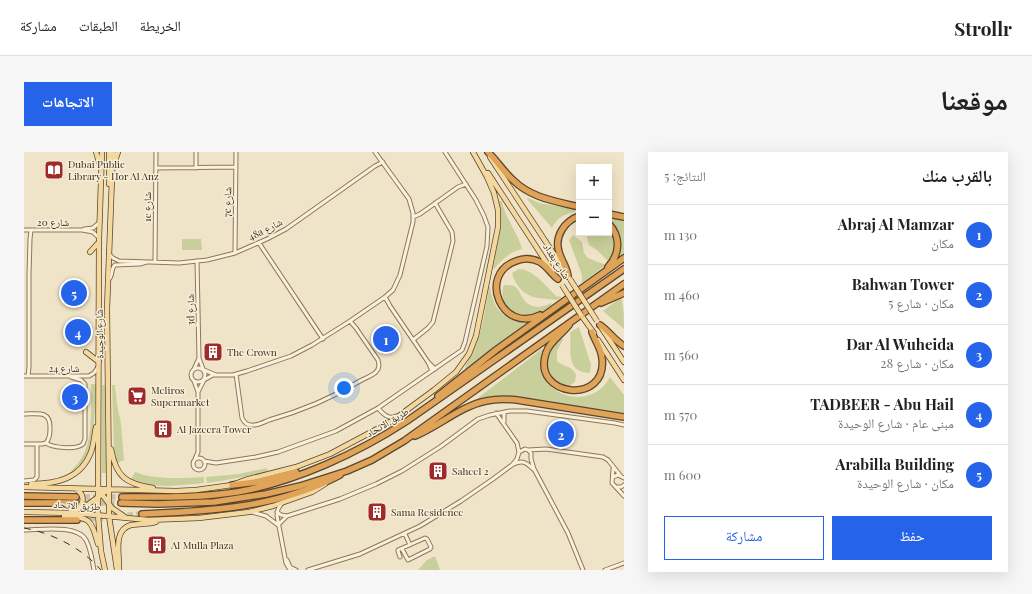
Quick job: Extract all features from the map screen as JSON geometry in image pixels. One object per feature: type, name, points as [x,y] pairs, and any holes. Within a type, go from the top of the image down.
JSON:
[{"type":"highway","points":[[487,152],[513,181],[527,192],[545,199],[576,206]]},
{"type":"highway","points":[[612,215],[624,217]]},
{"type":"highway","points":[[569,277],[558,250],[558,240],[565,225],[570,220],[576,217]]},
{"type":"highway","points":[[593,280],[612,263],[617,252],[618,245],[616,236],[612,229]]},
{"type":"highway","points":[[419,413],[496,350],[624,258]]},
{"type":"highway","points":[[555,308],[534,318],[525,319],[515,316],[505,311],[499,303],[496,295],[496,286],[498,277],[506,267],[512,262],[523,259],[530,259],[539,262],[558,279]]},
{"type":"highway","name":"طريق الاتحاد","points":[[624,269],[419,413],[374,441],[336,460],[268,485],[237,492],[122,500],[177,504],[232,499],[283,490],[347,471],[372,460],[404,441],[574,318],[624,284]]},
{"type":"highway","points":[[597,303],[610,300],[624,293]]},
{"type":"highway","points":[[574,318],[551,344],[545,355],[544,364],[546,374],[551,382],[558,387],[569,391],[581,390],[592,384],[598,378],[601,371],[601,350],[591,329]]},
{"type":"highway","points":[[598,323],[624,346]]},
{"type":"highway","points":[[404,441],[432,428],[472,406],[492,400],[515,400],[624,416]]},
{"type":"highway","points":[[232,484],[256,482],[308,471]]},
{"type":"highway","points":[[142,514],[215,510],[245,506],[278,499],[328,481],[347,471]]},
{"type":"highway","name":"طريق الاتحاد","points":[[24,496],[76,500],[24,503]]},
{"type":"highway","points":[[24,520],[77,520]]},
{"type":"main road","points":[[96,152],[101,172]]},
{"type":"main road","name":"شارع الوحيدة","points":[[101,551],[98,515],[100,496],[98,488],[98,418],[99,240],[102,152]]},
{"type":"main road","points":[[109,152],[109,186],[112,191]]},
{"type":"main road","name":"شارع الوحيدة","points":[[113,152],[108,280],[109,516],[118,570]]},
{"type":"main road","points":[[113,169],[118,152]]},
{"type":"main road","name":"شارع بغداد","points":[[474,152],[624,380]]},
{"type":"main road","name":"طريق الاتحاد","points":[[24,486],[196,490],[232,484],[310,462],[348,445],[403,413],[445,382],[456,372],[469,354],[478,330],[497,239],[497,204],[492,187],[474,152]]},
{"type":"main road","name":"شارع بغداد","points":[[487,152],[624,362]]},
{"type":"main road","points":[[90,252],[99,240]]},
{"type":"main road","points":[[86,352],[99,364]]},
{"type":"main road","points":[[24,486],[58,482],[78,471],[86,462],[92,450],[98,418]]},
{"type":"main road","points":[[109,439],[115,466],[124,478],[139,485],[165,490]]},
{"type":"main road","name":"طريق الاتحاد","points":[[24,512],[51,512],[161,520],[200,518],[249,512],[282,503],[312,492],[328,481]]},
{"type":"main road","points":[[75,488],[81,492],[83,499],[81,506],[75,510]]},
{"type":"main road","points":[[51,512],[75,510],[86,506],[109,489]]},
{"type":"main road","points":[[100,496],[109,505],[127,518]]},
{"type":"main road","points":[[51,512],[87,520],[94,529],[105,570]]},
{"type":"main road","points":[[118,570],[118,542],[121,532],[131,525],[149,524],[161,520]]},
{"type":"street","name":"1c شارع","points":[[155,262],[156,152]]},
{"type":"street","points":[[196,152],[196,168]]},
{"type":"street","name":"7c شارع","points":[[235,253],[236,152]]},
{"type":"street","points":[[216,375],[198,367],[191,373],[198,392],[198,455],[193,465],[195,469],[201,470],[215,463],[267,455],[310,441],[347,426],[380,407],[458,353],[465,345],[489,233],[487,221],[446,152]]},
{"type":"street","points":[[193,380],[197,382],[216,375],[235,374],[281,361],[323,339],[384,298],[393,290],[398,280],[413,215],[408,199],[376,153]]},
{"type":"street","name":"48a شارع","points":[[109,254],[118,260],[179,263],[198,261],[235,253],[286,229],[382,161]]},
{"type":"street","points":[[156,168],[236,167]]},
{"type":"street","points":[[413,215],[423,212],[465,183]]},
{"type":"street","points":[[412,339],[428,328],[434,319],[453,238],[452,232],[434,204]]},
{"type":"street","name":"شارع 20","points":[[28,230],[82,230],[93,228],[100,222]]},
{"type":"street","points":[[28,230],[30,239],[28,376]]},
{"type":"street","name":"شارع 20","points":[[82,230],[93,232],[97,235],[99,240]]},
{"type":"street","points":[[258,243],[323,339]]},
{"type":"street","name":"3d شارع","points":[[198,261],[199,358],[204,369]]},
{"type":"street","name":"48a شارع","points":[[108,280],[112,276],[115,265],[140,264],[147,262]]},
{"type":"street","points":[[24,288],[29,288]]},
{"type":"street","points":[[384,298],[434,370]]},
{"type":"street","points":[[235,374],[242,414],[248,422],[259,423],[289,414],[323,401],[350,388],[376,371],[379,366],[378,360],[351,320]]},
{"type":"street","points":[[24,326],[29,326]]},
{"type":"street","name":"3d شارع","points":[[194,369],[199,358]]},
{"type":"street","name":"شارع 24","points":[[28,376],[92,375],[99,364]]},
{"type":"street","points":[[198,392],[206,376],[204,369]]},
{"type":"street","points":[[24,444],[46,442],[54,446],[77,447],[82,445],[84,442],[85,384],[82,380],[71,376]]},
{"type":"street","points":[[376,430],[386,422],[385,415],[380,407]]},
{"type":"street","points":[[278,524],[287,516],[340,500],[376,484],[421,459],[478,419],[496,413],[527,411],[624,425]]},
{"type":"street","points":[[504,412],[504,424]]},
{"type":"street","points":[[385,415],[392,418],[403,413]]},
{"type":"street","points":[[496,413],[517,444],[519,454],[535,471]]},
{"type":"street","points":[[24,414],[44,414],[48,417],[50,422],[50,436],[46,442]]},
{"type":"street","points":[[24,481],[34,480],[37,477],[37,444]]},
{"type":"street","points":[[517,444],[526,449],[531,457],[535,471],[568,533],[583,570]]},
{"type":"street","points":[[198,448],[204,460],[204,468]]},
{"type":"street","points":[[512,465],[519,454],[526,449],[549,449],[607,459],[623,476]]},
{"type":"street","points":[[303,570],[309,570],[360,554],[405,534],[461,501],[512,465],[531,457],[540,449]]},
{"type":"street","points":[[195,459],[199,458],[215,463]]},
{"type":"street","points":[[612,465],[612,483],[624,496]]},
{"type":"street","points":[[613,478],[616,475],[623,476]]},
{"type":"street","points":[[617,488],[624,485],[624,492]]},
{"type":"street","points":[[282,503],[277,512],[278,524],[286,565],[290,570]]},
{"type":"street","points":[[249,512],[266,516],[278,524]]},
{"type":"street","points":[[277,512],[281,515],[287,516]]},
{"type":"street","points":[[24,530],[72,530],[78,532],[87,542],[94,570]]},
{"type":"street","points":[[405,534],[410,545]]},
{"type":"street","points":[[400,557],[398,551],[402,549],[410,545],[426,538],[431,548],[408,560],[402,549]]},
{"type":"street","points":[[284,554],[289,566],[296,570]]},
{"type":"street","points":[[605,570],[624,563]]},
{"type":"green space","points":[[528,198],[539,203],[575,209],[575,212],[561,217],[552,228],[527,199]]},
{"type":"green space","points":[[499,201],[502,201],[505,213],[522,249],[510,254],[494,269],[500,228]]},
{"type":"green space","points":[[612,217],[624,220],[624,255],[619,259],[617,258],[620,246],[616,231],[612,224]]},
{"type":"green space","points":[[612,233],[615,241],[613,253],[609,262],[597,250],[589,245],[587,236],[612,236]]},
{"type":"green space","points":[[573,235],[582,242],[584,253],[588,258],[606,265],[582,283],[582,275],[569,240]]},
{"type":"green space","points":[[182,239],[201,239],[202,250],[182,250]]},
{"type":"green space","points":[[519,269],[534,275],[556,296],[562,297],[557,300],[533,297],[525,293],[521,290],[513,278],[512,273]]},
{"type":"green space","points":[[504,285],[516,287],[528,304],[541,307],[551,303],[552,304],[544,311],[534,316],[527,317],[515,314],[506,307],[504,302]]},
{"type":"green space","points":[[489,287],[494,303],[502,313],[507,317],[528,323],[465,370],[480,332]]},
{"type":"green space","points":[[621,297],[623,309],[624,329],[603,311]]},
{"type":"green space","points":[[579,327],[591,365],[590,373],[582,372],[576,369],[571,358],[570,332]]},
{"type":"green space","points":[[561,338],[563,340],[557,351],[557,361],[572,369],[576,375],[575,382],[569,386],[564,385],[554,379],[547,364],[550,351]]},
{"type":"green space","points":[[544,349],[541,364],[544,377],[552,387],[563,394],[576,397],[589,395],[601,389],[610,377],[624,395],[624,413],[510,396],[493,397],[474,401]]},
{"type":"green space","points":[[91,384],[97,384],[92,445],[85,461],[73,473],[71,471],[85,452],[88,442],[91,419]]},
{"type":"green space","points":[[102,385],[105,385],[106,473],[102,473]]},
{"type":"green space","points":[[112,385],[115,385],[121,424],[124,460],[117,463],[114,450]]},
{"type":"green space","points":[[267,468],[268,472],[207,483],[206,477],[239,474]]},
{"type":"green space","points":[[135,472],[143,475],[160,477],[204,477],[204,483],[177,486],[148,485],[131,479]]},
{"type":"green space","points":[[435,556],[440,570],[418,570],[427,560]]},
{"type":"tunnel","points":[[76,497],[122,497]]},
{"type":"tunnel","points":[[75,503],[121,503]]},
{"type":"tunnel","points":[[119,516],[142,514]]},
{"type":"tunnel","points":[[81,519],[103,518]]},
{"type":"railway","points":[[24,528],[35,530],[56,538],[76,548],[101,570]]},
{"type":"place","name":"Dubai Public Library - Hor Al Anz","points":[[54,170]]},
{"type":"place","name":"Arabilla Building","points":[[74,293]]},
{"type":"place","name":"TADBEER - Abu Hail","points":[[78,332]]},
{"type":"place","name":"Abraj Al Mamzar","points":[[386,339]]},
{"type":"place","name":"The Crown","points":[[213,352]]},
{"type":"place","name":"Meliros Supermarket","points":[[137,396]]},
{"type":"place","name":"Dar Al Wuheida","points":[[75,397]]},
{"type":"place","name":"Al Jazeera Tower","points":[[163,429]]},
{"type":"place","name":"Bahwan Tower","points":[[561,434]]},
{"type":"place","name":"Saheel 2","points":[[438,471]]},
{"type":"place","name":"Sama Residence","points":[[377,512]]},
{"type":"place","name":"Al Mulla Plaza","points":[[157,545]]}]
